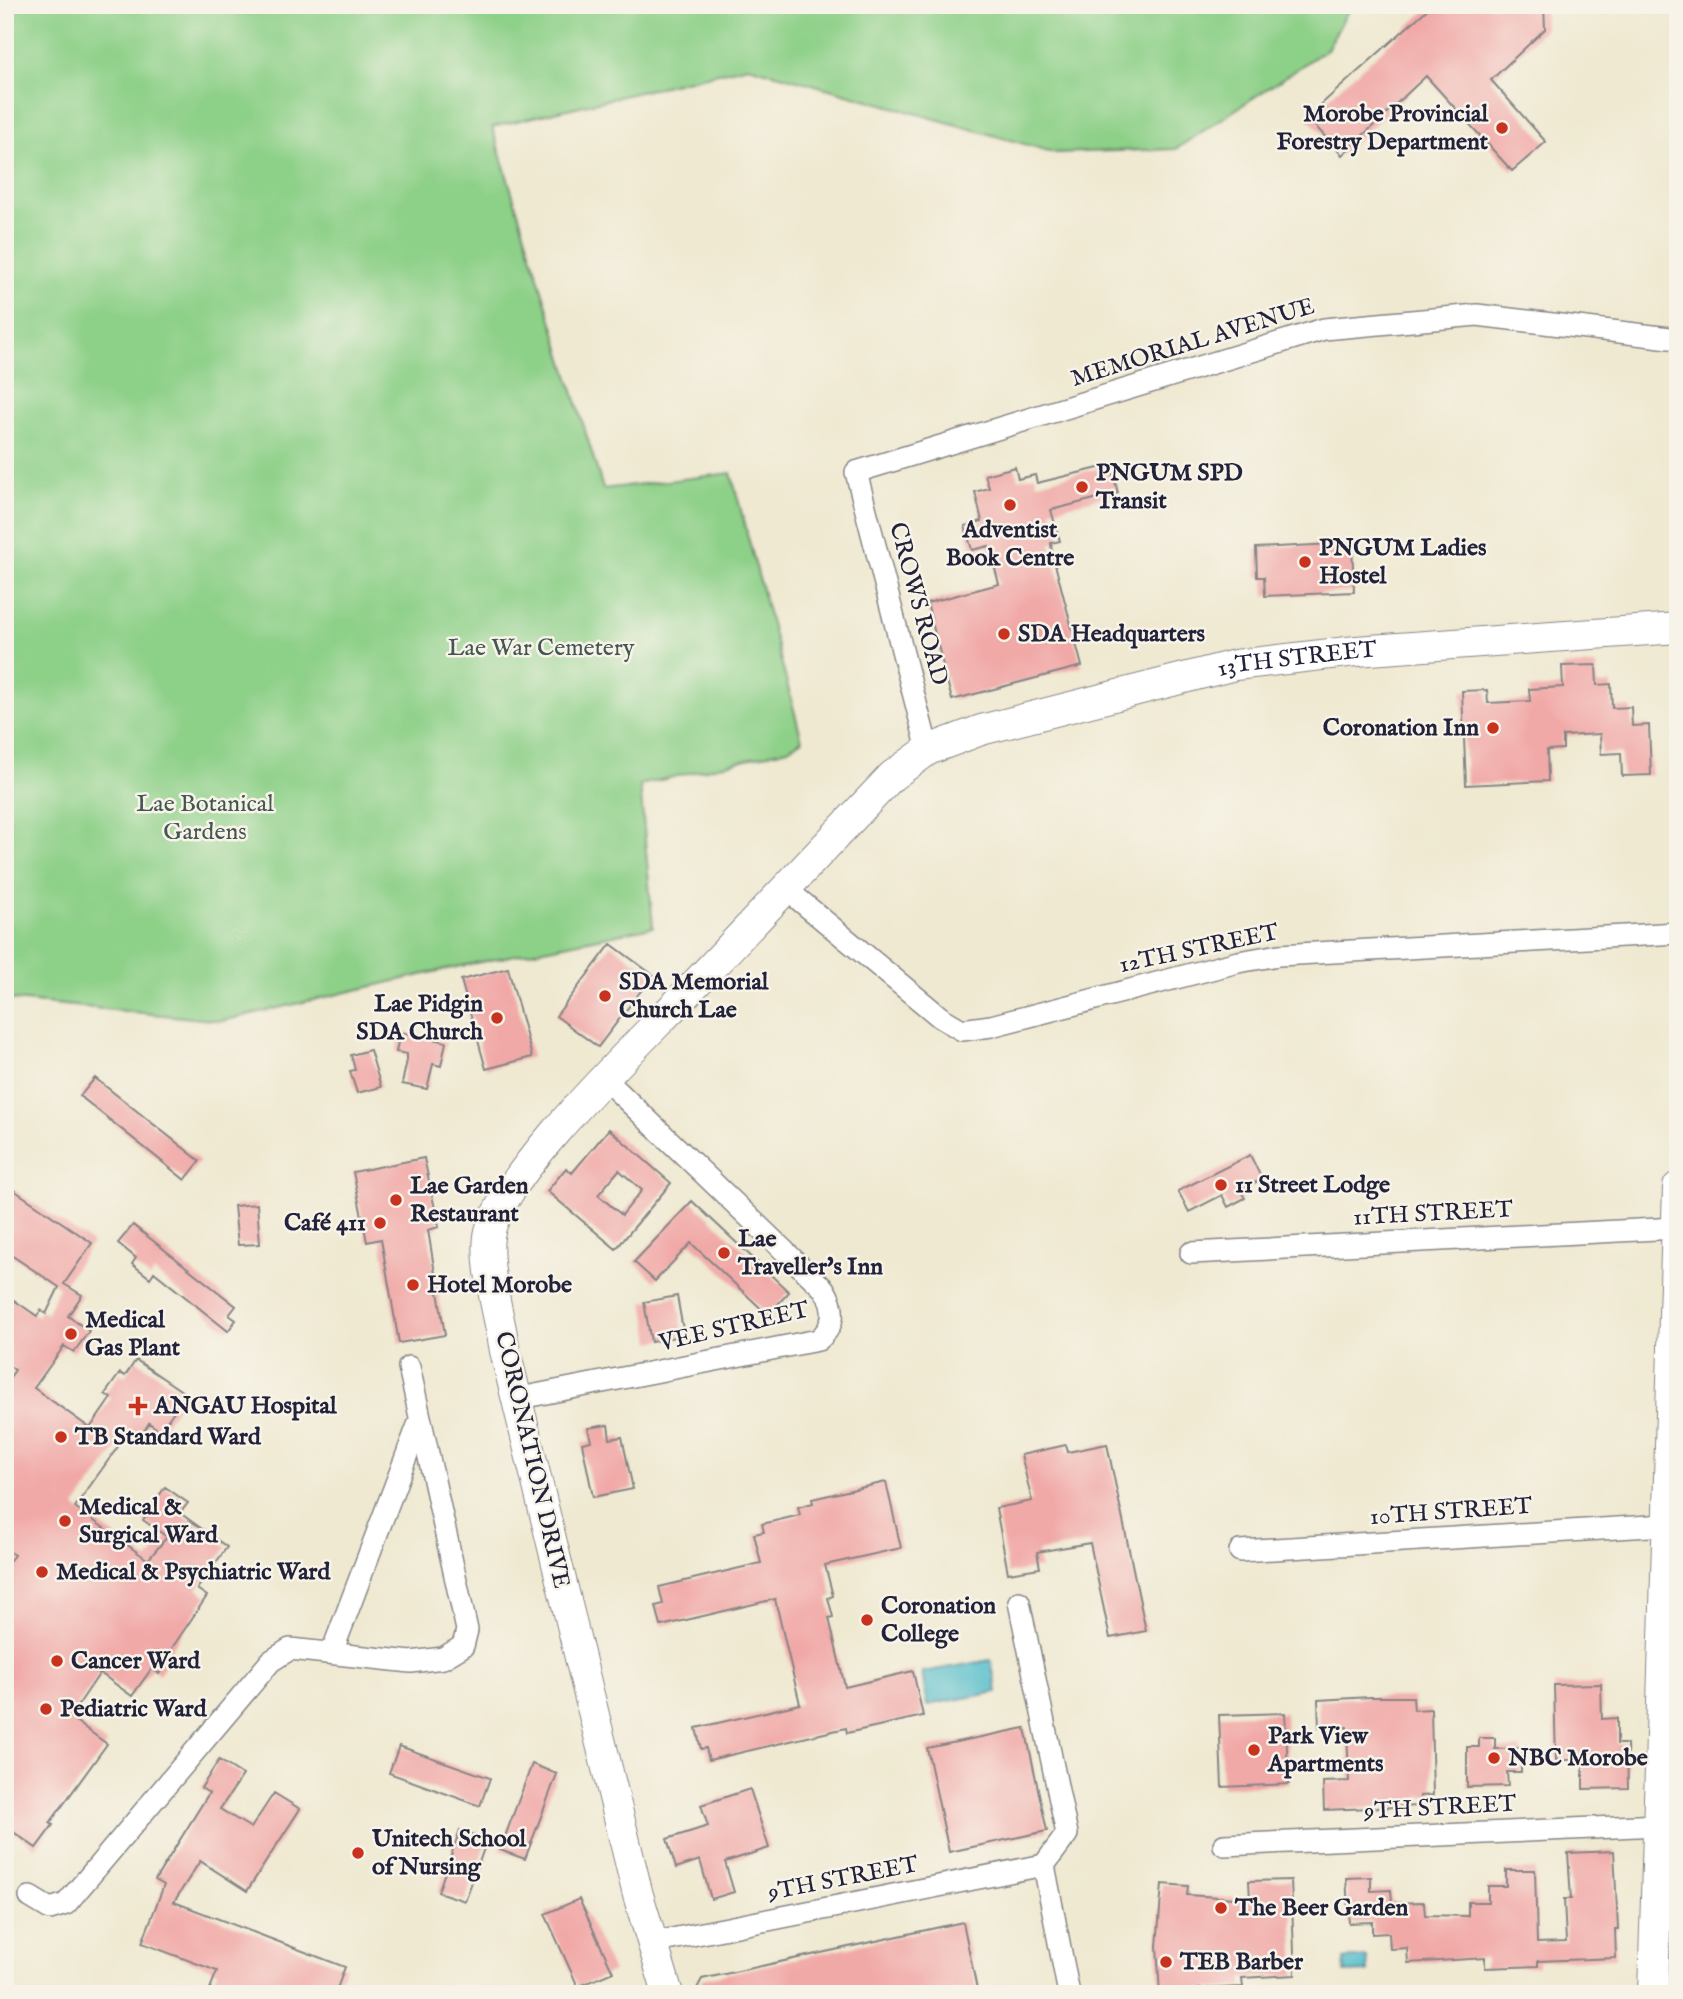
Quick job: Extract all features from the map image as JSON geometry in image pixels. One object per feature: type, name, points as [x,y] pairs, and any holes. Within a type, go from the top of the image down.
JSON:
[{"type":"street","name":"MEMORIAL AVENUE","points":[[856,472],[1324,329],[1477,315],[1678,339]]},
{"type":"street","name":"CROWS ROAD","points":[[856,472],[928,750]]},
{"type":"street","name":"13TH STREET","points":[[928,750],[981,730],[1236,665],[1356,651],[1678,628]]},
{"type":"street","name":"CORONATION DRIVE","points":[[668,1994],[652,1943],[514,1399],[490,1261],[489,1236],[511,1189],[605,1079],[892,776],[928,750]]},
{"type":"street","name":"12TH STREET","points":[[786,889],[940,1017],[962,1030],[991,1026],[1238,962],[1279,955],[1678,933]]},
{"type":"street","name":"VEE STREET","points":[[514,1399],[818,1340],[833,1317],[831,1300],[824,1289],[605,1079]]},
{"type":"street","points":[[1653,1994],[1678,1187]]},
{"type":"street","name":"11TH STREET","points":[[1191,1253],[1677,1227]]},
{"type":"street","points":[[30,1897],[50,1909],[66,1905],[271,1661],[290,1649],[411,1662],[443,1658],[463,1646],[467,1630],[409,1367]]},
{"type":"street","points":[[332,1652],[421,1420]]},
{"type":"street","name":"10TH STREET","points":[[1240,1551],[1666,1525]]},
{"type":"street","points":[[1019,1602],[1067,1834],[1044,1865],[1069,1994]]},
{"type":"street","name":"9TH STREET","points":[[1224,1844],[1659,1825]]},
{"type":"street","name":"9TH STREET","points":[[652,1943],[1044,1865]]},
{"type":"green space","name":"Lae Botanical Gardens","points":[[5,5],[1351,5],[1327,49],[1176,149],[1056,153],[748,66],[492,127],[603,489],[731,473],[802,740],[788,749],[640,785],[653,927],[456,967],[222,1021],[5,999]]},
{"type":"water","points":[[991,1660],[997,1692],[927,1705],[922,1672]]},
{"type":"water","points":[[1367,1957],[1368,1972],[1345,1973],[1344,1959]]},
{"type":"building","points":[[1432,5],[1544,5],[1545,29],[1491,80],[1546,142],[1512,171],[1426,76],[1342,155],[1307,117]]},
{"type":"building","points":[[1111,465],[1118,493],[1051,510],[1060,541],[1051,543],[1052,553],[1082,666],[952,700],[927,603],[999,584],[989,546],[972,550],[965,526],[982,521],[975,492],[989,488],[985,475],[1015,467],[1018,479],[1035,475],[1037,483]]},
{"type":"building","name":"PNGUM Ladies Hostel","points":[[1352,543],[1354,592],[1265,596],[1264,577],[1257,577],[1256,548]]},
{"type":"building","points":[[1596,665],[1597,685],[1611,684],[1612,708],[1631,707],[1632,726],[1649,725],[1651,775],[1622,776],[1621,753],[1601,754],[1600,734],[1563,736],[1563,749],[1547,750],[1548,781],[1466,785],[1462,691],[1487,690],[1488,703],[1530,701],[1529,689],[1563,687],[1562,666]]},
{"type":"building","name":"SDA Memorial Church Lae","points":[[611,944],[653,975],[598,1047],[556,1016]]},
{"type":"building","name":"Lae Pidgin SDA Church","points":[[508,968],[532,1057],[486,1069],[461,980]]},
{"type":"building","points":[[400,1032],[446,1042],[441,1066],[433,1064],[427,1089],[402,1084],[407,1054],[396,1052]]},
{"type":"building","points":[[370,1050],[381,1087],[357,1093],[350,1071],[355,1070],[351,1055]]},
{"type":"building","points":[[95,1078],[200,1161],[185,1180],[80,1096]]},
{"type":"building","points":[[609,1129],[671,1183],[616,1249],[547,1191],[566,1168],[572,1173]],"holes":[[[619,1170],[642,1190],[622,1215],[598,1195]]]},
{"type":"building","name":"11 Street Lodge","points":[[1250,1155],[1262,1179],[1240,1190],[1245,1198],[1228,1207],[1222,1195],[1189,1212],[1178,1191]]},
{"type":"building","points":[[424,1158],[439,1227],[428,1230],[445,1335],[399,1343],[381,1239],[367,1242],[353,1172]]},
{"type":"building","points":[[5,1184],[92,1243],[64,1284],[82,1295],[68,1316],[89,1331],[74,1352],[64,1346],[34,1388],[90,1428],[111,1398],[105,1394],[120,1373],[125,1376],[136,1360],[186,1394],[160,1431],[149,1423],[138,1441],[127,1434],[75,1507],[148,1560],[167,1537],[143,1520],[165,1487],[188,1503],[180,1513],[227,1547],[197,1589],[207,1596],[170,1651],[174,1653],[159,1674],[152,1668],[132,1696],[100,1673],[70,1717],[107,1744],[50,1823],[53,1825],[36,1848],[5,1826],[5,1567],[14,1555],[5,1548],[5,1384],[15,1370],[5,1363],[5,1294],[37,1316],[41,1310],[46,1314],[59,1287],[5,1251]]},
{"type":"building","name":"Lae Traveller's Inn","points":[[692,1201],[789,1292],[768,1315],[691,1243],[655,1281],[634,1262]]},
{"type":"building","points":[[257,1204],[260,1244],[238,1245],[234,1206]]},
{"type":"building","points":[[133,1225],[236,1306],[229,1315],[236,1320],[228,1331],[154,1272],[150,1278],[132,1264],[136,1258],[118,1243]]},
{"type":"building","name":"Lae Traveller's Inn","points":[[677,1296],[684,1335],[651,1342],[644,1302]]},
{"type":"building","points":[[608,1425],[610,1439],[622,1437],[633,1489],[593,1497],[582,1443],[591,1441],[588,1428]]},
{"type":"building","points":[[1107,1444],[1146,1631],[1110,1638],[1090,1543],[1037,1552],[1040,1568],[1008,1573],[996,1508],[1032,1501],[1021,1455],[1066,1445],[1068,1452]]},
{"type":"building","points":[[886,1482],[901,1548],[825,1565],[833,1596],[828,1598],[833,1617],[829,1618],[845,1687],[913,1671],[923,1716],[847,1733],[846,1728],[709,1760],[706,1748],[701,1749],[696,1728],[800,1704],[775,1599],[661,1626],[656,1606],[663,1604],[659,1587],[761,1563],[754,1534],[764,1532],[762,1524],[800,1515],[798,1507],[813,1503],[812,1499]]},
{"type":"building","points":[[1601,1684],[1602,1719],[1617,1718],[1617,1744],[1627,1744],[1628,1788],[1583,1789],[1583,1760],[1556,1760],[1554,1685]]},
{"type":"building","points":[[1413,1697],[1414,1710],[1431,1709],[1433,1795],[1420,1796],[1420,1806],[1324,1810],[1323,1782],[1349,1781],[1347,1727],[1319,1728],[1318,1700]]},
{"type":"building","name":"Park View Apartments","points":[[1285,1713],[1289,1784],[1222,1787],[1219,1715]]},
{"type":"building","points":[[1025,1728],[1047,1831],[949,1852],[927,1748]]},
{"type":"building","name":"NBC Morobe","points":[[1479,1738],[1495,1738],[1495,1749],[1521,1748],[1521,1772],[1507,1772],[1508,1786],[1467,1787],[1467,1747],[1479,1747]]},
{"type":"building","points":[[399,1746],[490,1778],[480,1806],[389,1773]]},
{"type":"building","points":[[219,1760],[243,1775],[220,1809],[251,1828],[274,1793],[300,1809],[247,1891],[200,1861],[174,1902],[345,1967],[335,1994],[208,1994],[217,1971],[142,1943],[164,1885],[155,1880],[209,1793],[201,1788]]},
{"type":"building","points":[[532,1764],[557,1774],[525,1859],[500,1850]]},
{"type":"building","points":[[750,1789],[769,1848],[725,1862],[734,1892],[711,1899],[700,1860],[676,1868],[667,1839],[708,1826],[701,1805]]},
{"type":"building","points":[[460,1830],[487,1840],[465,1901],[438,1892]]},
{"type":"building","points":[[1614,1851],[1618,1929],[1615,1929],[1616,1958],[1538,1961],[1538,1966],[1485,1968],[1485,1958],[1408,1963],[1407,1948],[1390,1949],[1389,1933],[1372,1934],[1372,1922],[1349,1923],[1346,1878],[1371,1877],[1371,1891],[1391,1890],[1392,1903],[1424,1902],[1425,1915],[1468,1916],[1468,1902],[1488,1902],[1488,1886],[1506,1886],[1506,1870],[1535,1870],[1537,1943],[1566,1942],[1564,1899],[1571,1899],[1568,1853]]},
{"type":"building","points":[[1291,1880],[1295,1975],[1242,1978],[1243,1987],[1198,1989],[1198,1994],[1160,1994],[1157,1946],[1162,1884],[1188,1886],[1187,1895],[1250,1899],[1249,1881]]},
{"type":"building","points":[[579,1899],[613,1972],[578,1987],[545,1914]]},
{"type":"building","points":[[963,1922],[978,1994],[694,1994],[702,1979]]},
{"type":"place","name":"Morobe Provincial Forestry Department","points":[[1502,128]]},
{"type":"place","name":"PNGUM SPD Transit","points":[[1082,487]]},
{"type":"place","name":"Adventist Book Centre","points":[[1010,505]]},
{"type":"place","name":"PNGUM Ladies Hostel","points":[[1305,562]]},
{"type":"place","name":"SDA Headquarters","points":[[1004,634]]},
{"type":"place","name":"Coronation Inn","points":[[1493,728]]},
{"type":"place","name":"SDA Memorial Church Lae","points":[[605,996]]},
{"type":"place","name":"Lae Pidgin SDA Church","points":[[497,1018]]},
{"type":"place","name":"11 Street Lodge","points":[[1221,1185]]},
{"type":"place","name":"Lae Garden Restaurant","points":[[396,1200]]},
{"type":"place","name":"Café 411","points":[[380,1223]]},
{"type":"place","name":"Lae Traveller's Inn","points":[[724,1253]]},
{"type":"place","name":"Hotel Morobe","points":[[413,1285]]},
{"type":"place","name":"Medical Gas Plant","points":[[71,1334]]},
{"type":"place","name":"ANGAU Hospital","points":[[138,1406]]},
{"type":"place","name":"TB Standard Ward","points":[[61,1437]]},
{"type":"place","name":"Medical & Surgical Ward","points":[[65,1521]]},
{"type":"place","name":"Medical & Psychiatric Ward","points":[[42,1572]]},
{"type":"place","name":"Coronation College","points":[[867,1620]]},
{"type":"place","name":"Cancer Ward","points":[[57,1661]]},
{"type":"place","name":"Pediatric Ward","points":[[46,1709]]},
{"type":"place","name":"Park View Apartments","points":[[1254,1750]]},
{"type":"place","name":"NBC Morobe","points":[[1494,1758]]},
{"type":"place","name":"Unitech School of Nursing","points":[[358,1853]]},
{"type":"place","name":"The Beer Garden","points":[[1221,1908]]},
{"type":"place","name":"TEB Barber","points":[[1166,1962]]},
{"type":"park label","name":"Lae War Cemetery","points":[[541,648]]}]
